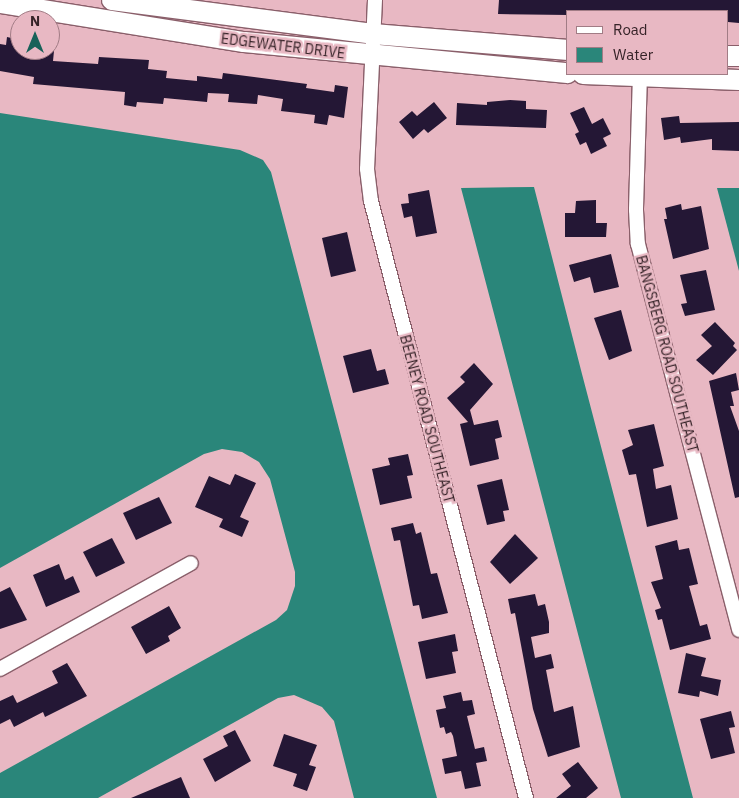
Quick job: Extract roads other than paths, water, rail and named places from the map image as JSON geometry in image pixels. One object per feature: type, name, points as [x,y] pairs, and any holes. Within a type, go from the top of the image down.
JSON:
[{"type":"street","name":"EDGEWATER DRIVE","points":[[112,0],[373,34],[566,50]]},
{"type":"street","name":"BEENEY ROAD SOUTHEAST","points":[[375,0],[367,169],[370,201],[526,798]]},
{"type":"street","name":"EDGEWATER DRIVE","points":[[4,2],[244,42],[372,56],[566,73]]},
{"type":"street","points":[[640,75],[739,80]]},
{"type":"street","name":"BANGSBERG ROAD SOUTHEAST","points":[[640,75],[636,210],[638,244],[739,630]]},
{"type":"street","points":[[0,669],[191,563]]},
{"type":"water","points":[[0,113],[240,150],[263,160],[271,172],[437,798],[354,798],[334,721],[322,707],[294,695],[278,698],[98,798],[0,798],[0,773],[276,620],[287,610],[295,586],[295,572],[270,479],[259,462],[242,452],[222,449],[204,454],[0,568]]},
{"type":"water","points":[[534,187],[693,798],[621,798],[461,188]]},
{"type":"water","points":[[717,188],[739,188],[739,271]]}]
